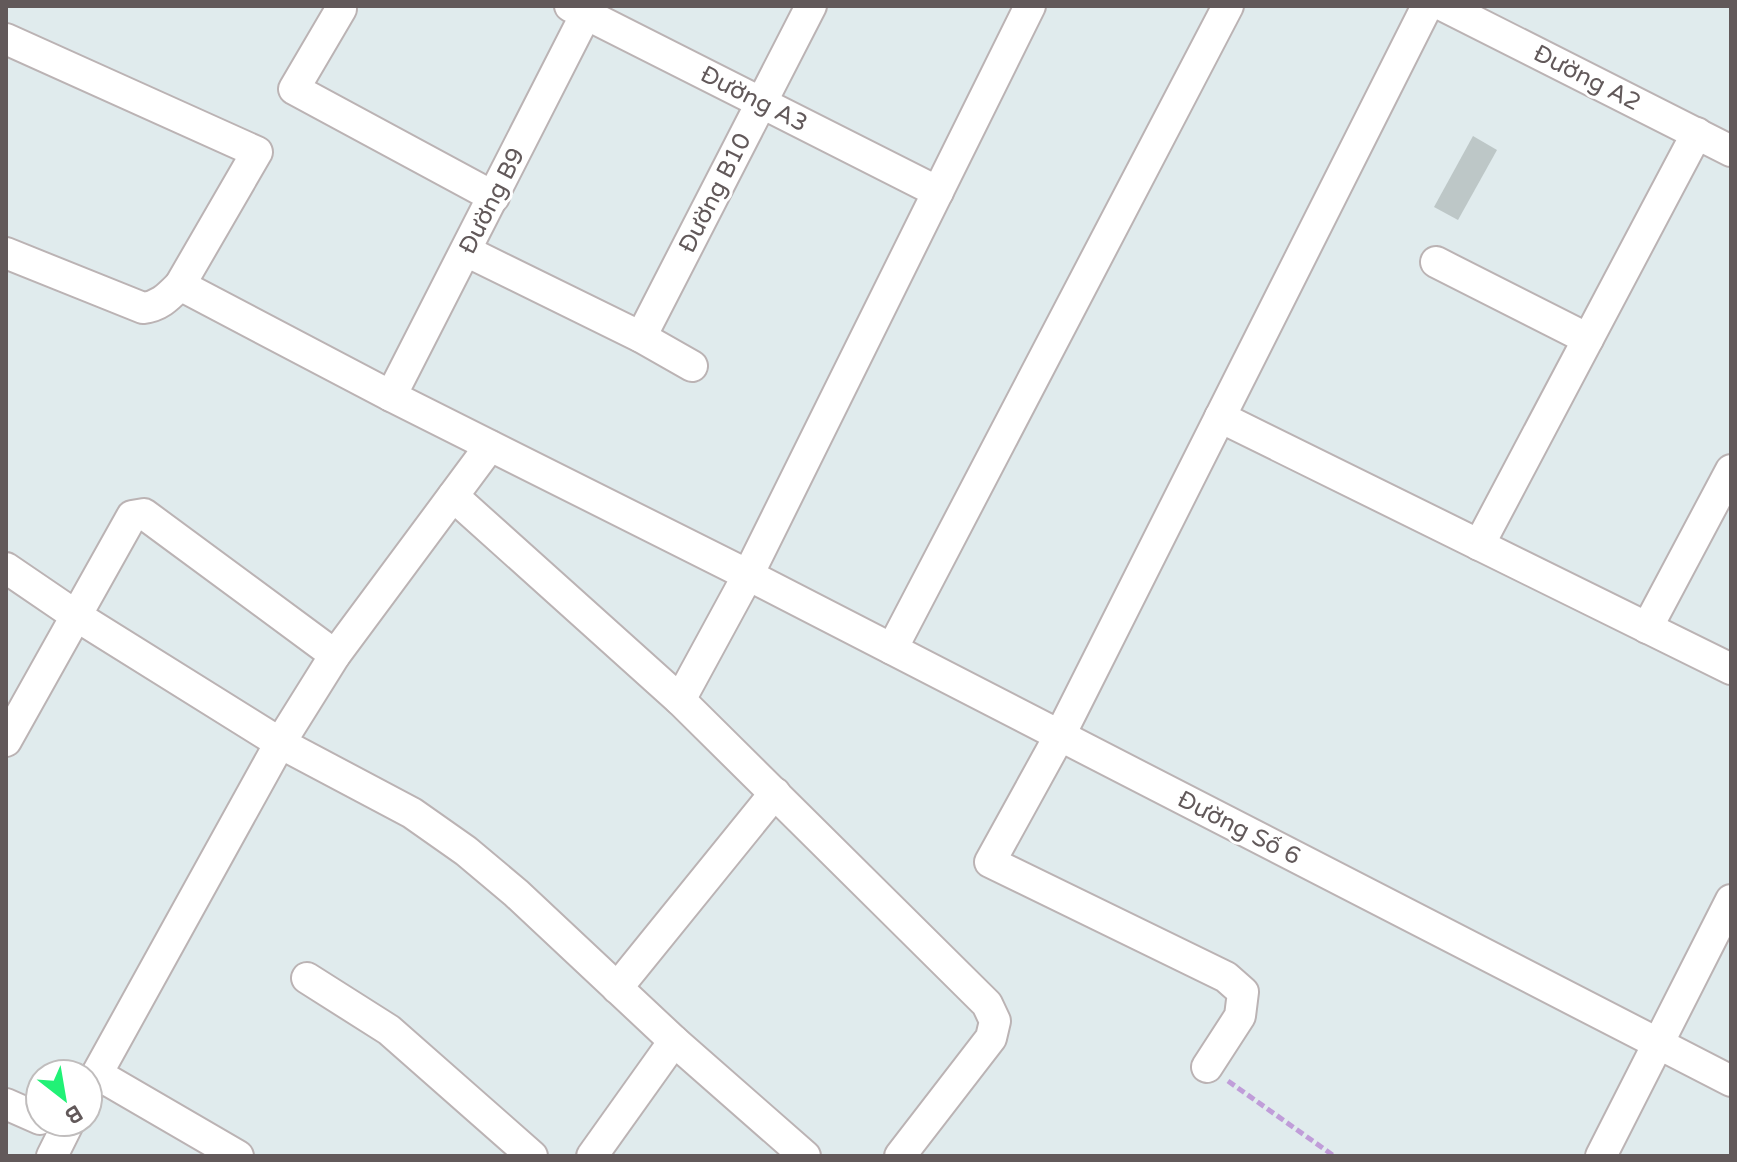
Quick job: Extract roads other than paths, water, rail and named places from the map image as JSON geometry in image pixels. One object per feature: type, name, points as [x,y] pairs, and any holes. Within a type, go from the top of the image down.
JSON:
[{"type":"street","name":"Đường B10","points":[[641,337],[811,6]]},
{"type":"street","points":[[680,700],[748,575],[1030,6]]},
{"type":"street","points":[[892,649],[1228,6]]},
{"type":"street","points":[[1207,1067],[1240,1016],[1243,992],[1226,977],[990,862],[1060,735],[1427,6]]},
{"type":"street","name":"Đường A2","points":[[1444,6],[1731,151]]},
{"type":"street","points":[[341,9],[294,89],[494,197]]},
{"type":"street","name":"Đường A3","points":[[582,9],[938,192]]},
{"type":"street","name":"Đường B9","points":[[391,396],[494,197],[582,9]]},
{"type":"street","points":[[6,39],[257,152],[180,285],[155,307],[143,308],[6,253]]},
{"type":"street","points":[[1479,545],[1697,133]]},
{"type":"street","points":[[466,251],[641,337],[692,366]]},
{"type":"street","points":[[1436,262],[1588,339]]},
{"type":"street","name":"Đường Số 6","points":[[180,285],[391,396],[748,575],[1731,1081]]},
{"type":"street","points":[[1220,417],[1731,669]]},
{"type":"street","points":[[104,1062],[280,743],[335,655],[490,446]]},
{"type":"street","points":[[1647,628],[1731,470]]},
{"type":"street","points":[[453,496],[680,700],[987,1004],[995,1021],[991,1038],[900,1156]]},
{"type":"street","points":[[6,741],[132,516],[144,514],[335,655]]},
{"type":"street","points":[[6,568],[75,615],[280,743],[412,813],[466,851],[805,1156]]},
{"type":"street","points":[[617,988],[775,793]]},
{"type":"street","points":[[1601,1156],[1731,900]]},
{"type":"street","points":[[307,978],[389,1030],[532,1156]]},
{"type":"street","points":[[592,1156],[674,1041]]},
{"type":"street","points":[[104,1088],[238,1156]]},
{"type":"street","points":[[6,1104],[24,1114]]}]
